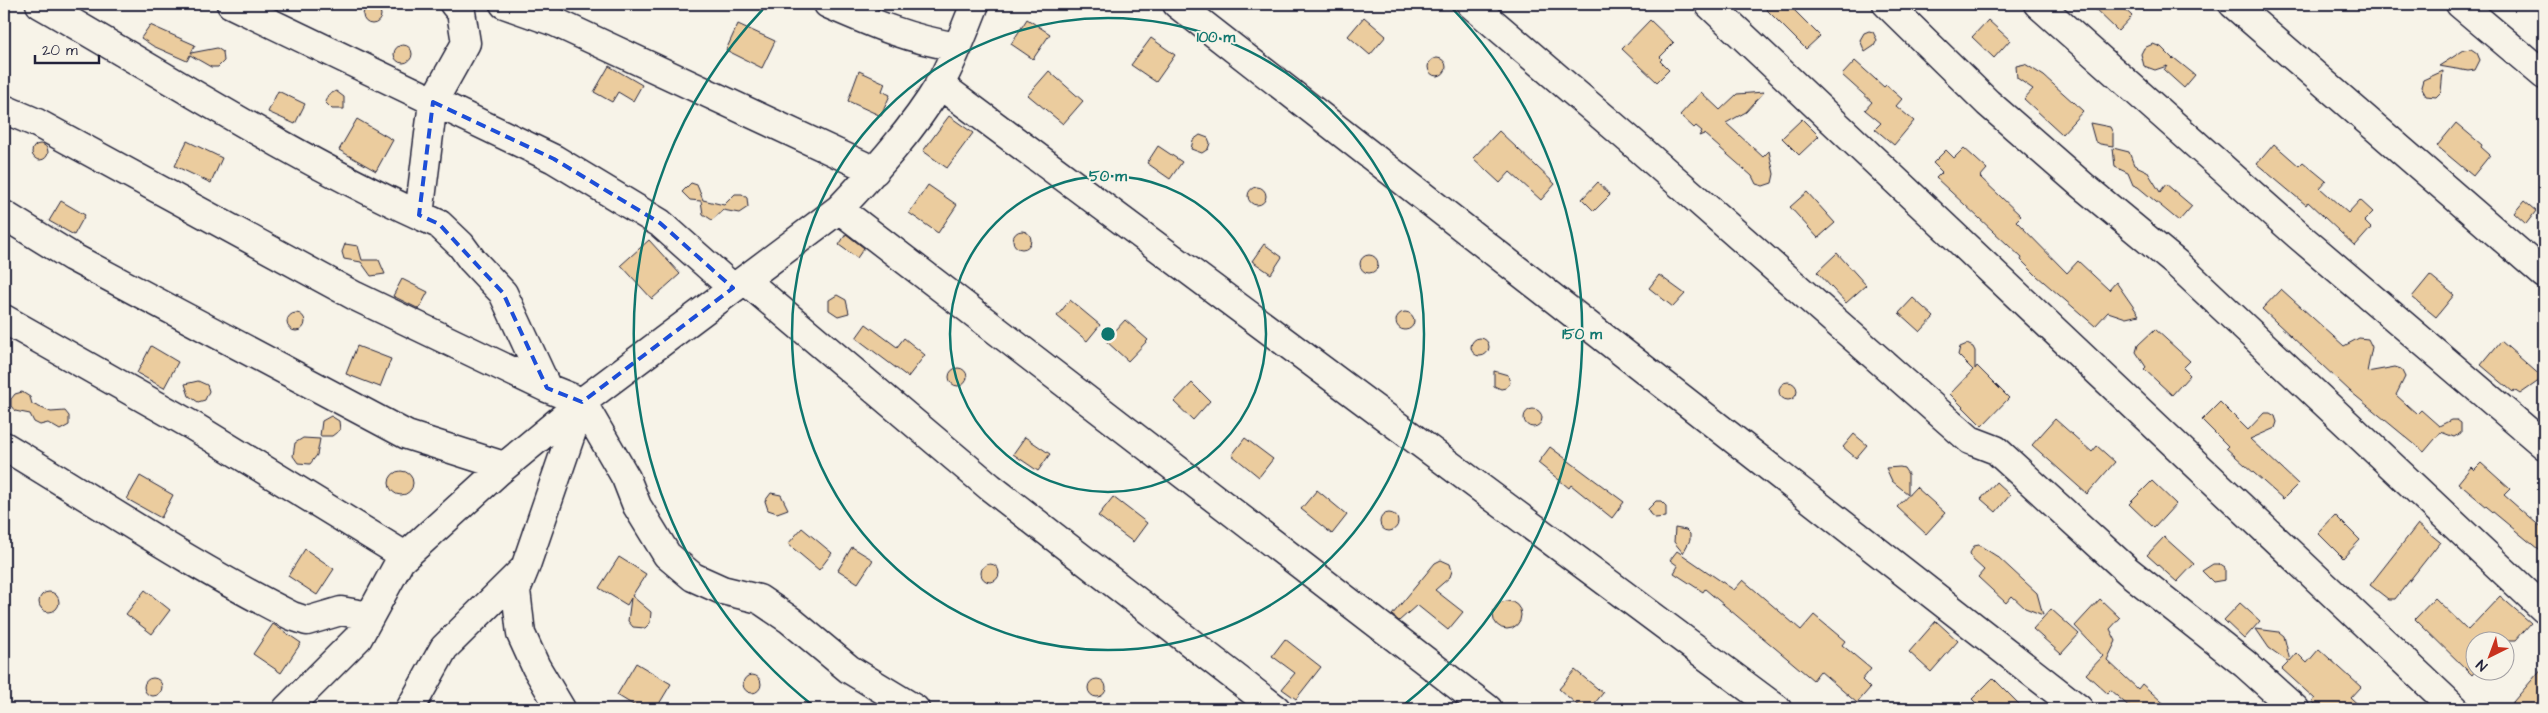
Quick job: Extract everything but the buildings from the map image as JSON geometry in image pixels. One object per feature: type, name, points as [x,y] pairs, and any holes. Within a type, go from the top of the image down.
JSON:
[{"type":"street","points":[[40,4],[259,133],[378,196],[438,224],[461,245],[472,260],[503,293],[547,388]]},
{"type":"street","points":[[231,4],[554,159],[660,223],[739,284],[990,487],[1276,709]]},
{"type":"street","points":[[419,215],[433,102],[466,42],[461,12],[454,4]]},
{"type":"street","points":[[504,4],[555,22],[874,171]]},
{"type":"street","points":[[828,4],[881,28],[915,39],[958,46]]},
{"type":"street","points":[[287,709],[358,638],[400,561],[504,466],[582,402],[840,209],[874,171],[939,84],[958,46],[975,4]]},
{"type":"street","points":[[1177,4],[2078,709]]},
{"type":"street","points":[[1472,4],[1631,141],[1970,440],[1996,450],[2128,571],[2245,664],[2295,709]]},
{"type":"street","points":[[1708,4],[2456,709]]},
{"type":"street","points":[[1887,4],[1988,103],[2082,186],[2176,264],[2544,610]]},
{"type":"street","points":[[2038,4],[2298,236],[2544,445]]},
{"type":"street","points":[[2233,4],[2544,274]]},
{"type":"street","points":[[2460,4],[2544,75]]},
{"type":"street","points":[[939,84],[1777,709]]},
{"type":"street","points":[[4,109],[37,123],[355,296],[547,388],[582,402],[626,478],[637,506],[667,555],[693,577],[722,590],[759,599],[790,620],[849,669],[915,709]]},
{"type":"street","points":[[840,209],[1488,709]]},
{"type":"street","points":[[4,215],[80,261],[407,435],[504,466]]},
{"type":"street","points":[[4,319],[193,426],[405,556]]},
{"type":"street","points":[[561,709],[536,667],[521,634],[516,590],[582,402]]},
{"type":"street","points":[[4,446],[60,478],[129,524],[292,616],[307,621],[341,611],[370,616]]},
{"type":"street","points":[[410,709],[444,648],[525,568]]},
{"type":"highlighted area","points":[[433,102],[554,159],[660,223],[733,288],[582,402],[547,388],[503,293],[439,224],[419,215]]}]
